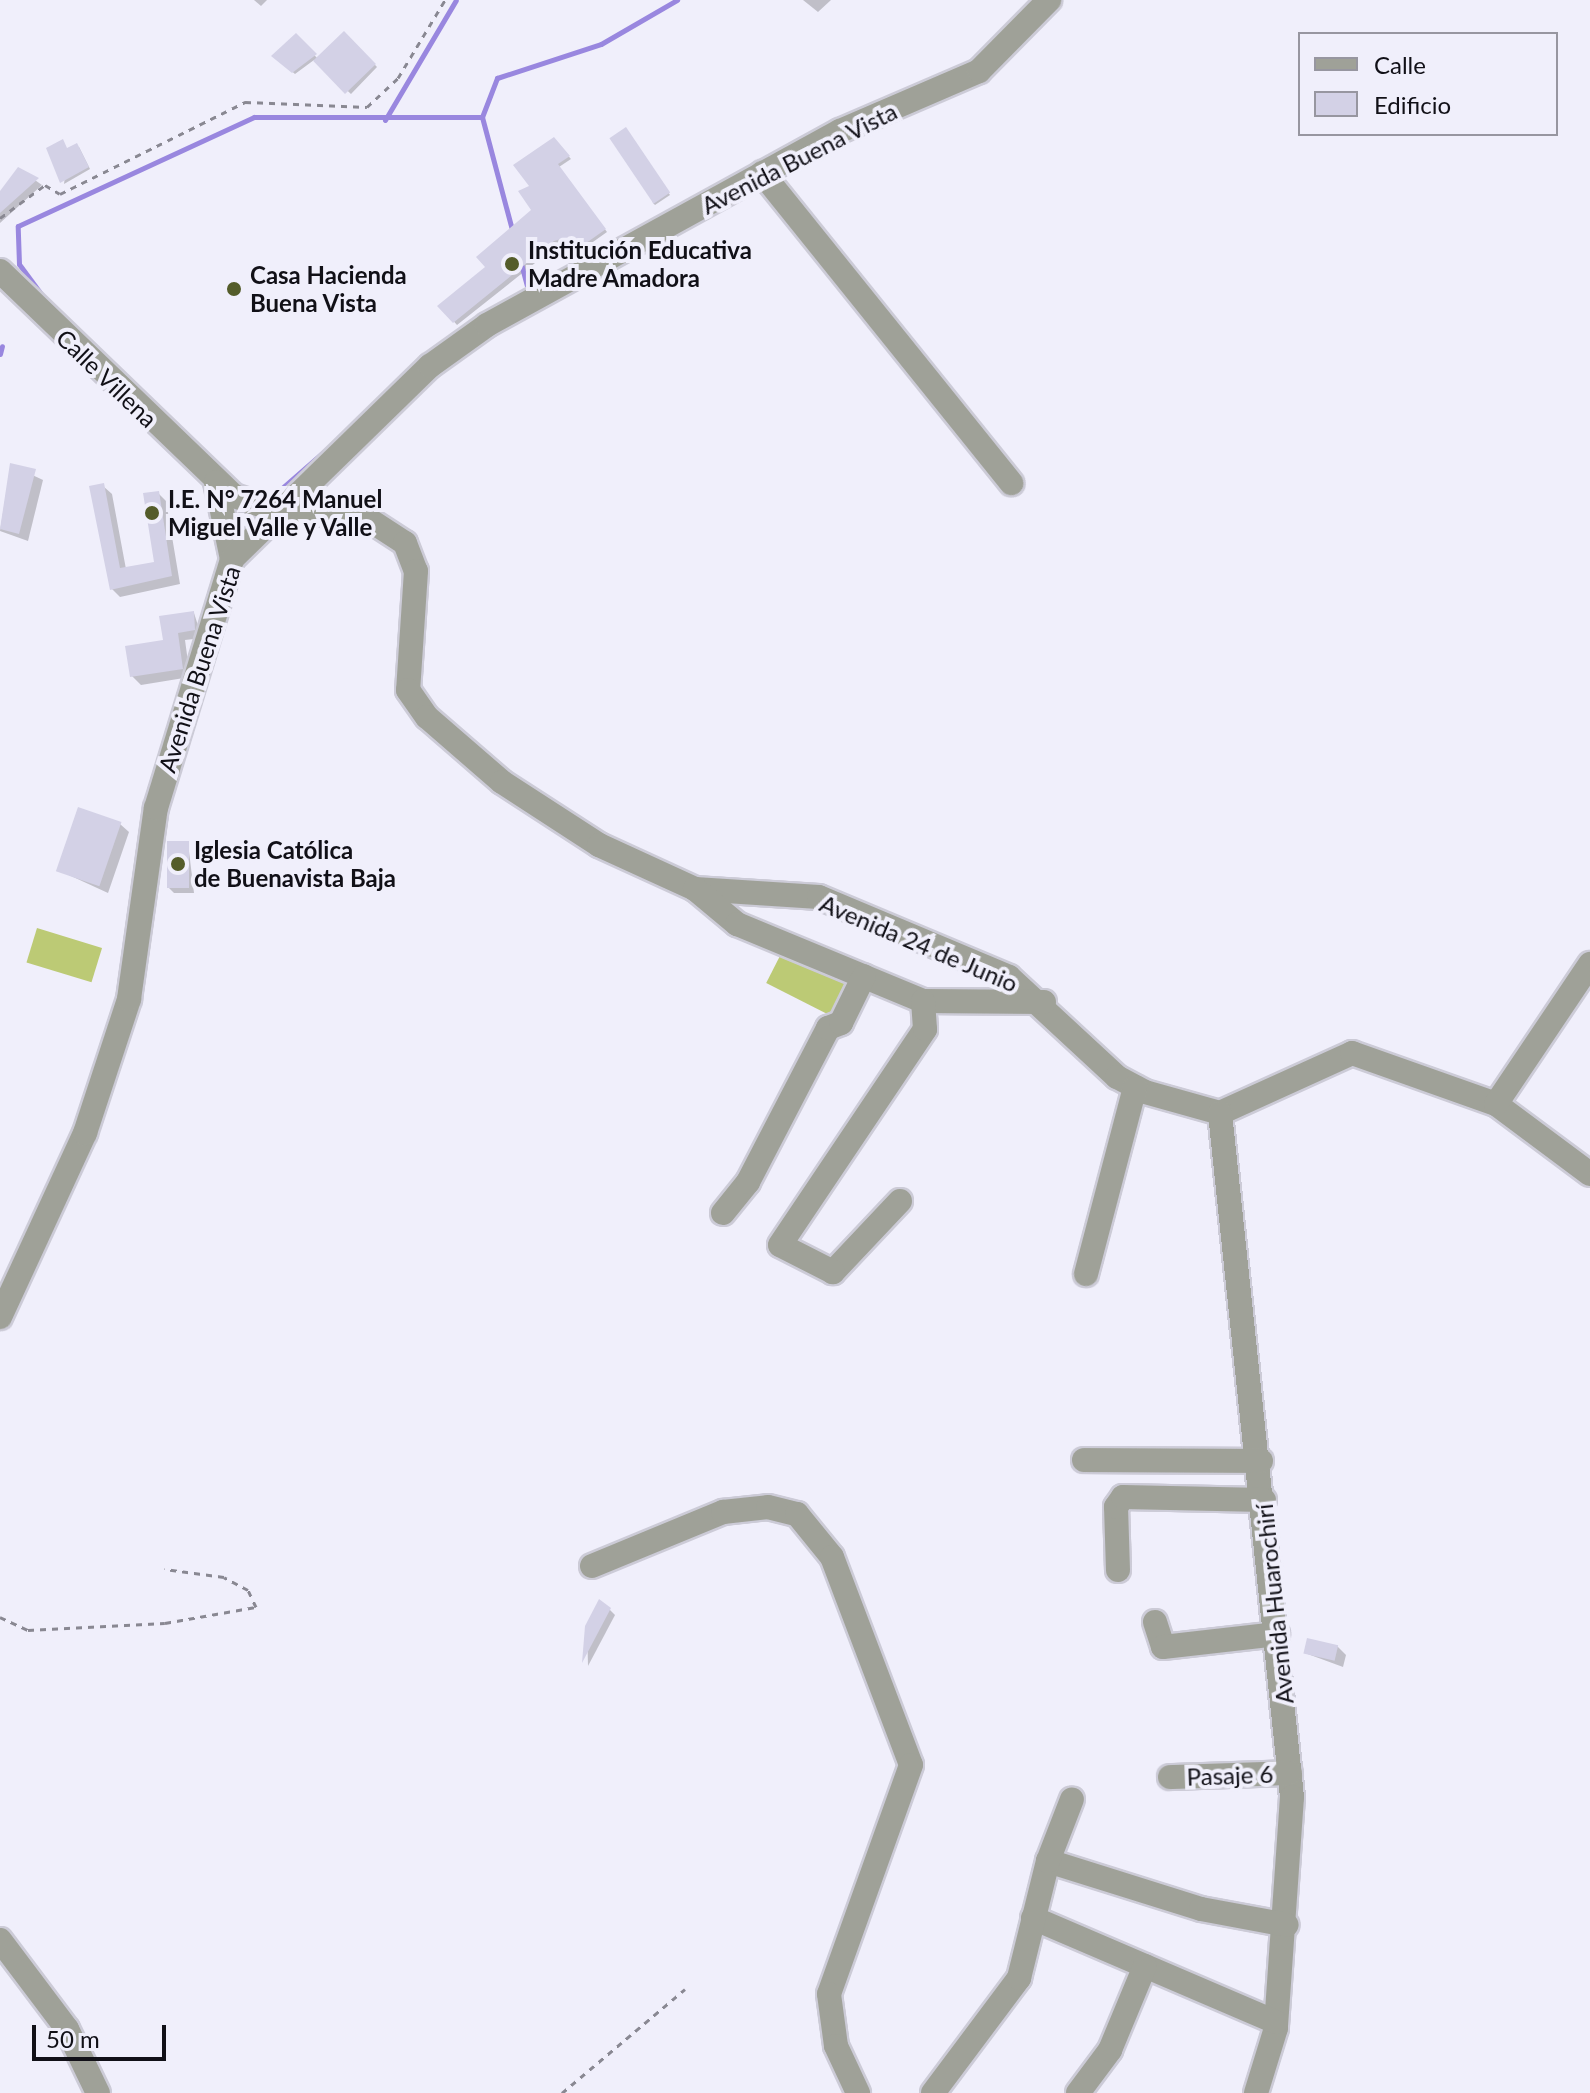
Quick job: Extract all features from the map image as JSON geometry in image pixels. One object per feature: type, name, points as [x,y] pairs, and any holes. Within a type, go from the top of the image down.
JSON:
[{"type":"street","name":"Avenida Buena Vista","points":[[0,1317],[85,1133],[129,999],[156,808],[232,559],[280,506],[430,366],[487,325],[762,173],[979,71],[1049,0]]},
{"type":"street","points":[[762,173],[1011,483]]},
{"type":"street","name":"Calle Villena","points":[[0,271],[216,482],[244,502],[280,506]]},
{"type":"street","points":[[216,482],[232,559]]},
{"type":"street","name":"Avenida 24 de Junio","points":[[280,506],[368,519],[405,543],[416,571],[408,690],[427,717],[502,782],[599,845],[695,889],[737,924],[923,1001],[1044,1002]]},
{"type":"street","name":"Avenida 24 de Junio","points":[[695,889],[819,897],[1009,977],[1044,1002],[1135,1087],[1220,1113]]},
{"type":"street","points":[[1496,1104],[1590,964]]},
{"type":"street","points":[[723,1213],[864,976]]},
{"type":"street","points":[[900,1201],[833,1272],[779,1243],[925,1029],[923,1001]]},
{"type":"street","points":[[1220,1113],[1352,1053],[1496,1104],[1590,1174]]},
{"type":"street","points":[[1086,1274],[1135,1087]]},
{"type":"street","name":"Avenida Huarochirí","points":[[1220,1113],[1261,1461],[1290,1773],[1287,1925],[1276,2022],[1256,2093]]},
{"type":"street","points":[[1084,1460],[1261,1461]]},
{"type":"street","points":[[1118,1570],[1116,1507],[1123,1497],[1264,1500]]},
{"type":"street","points":[[592,1566],[723,1512],[768,1507],[797,1514],[832,1557],[911,1765],[829,1994],[836,2046],[858,2093]]},
{"type":"street","points":[[1155,1622],[1163,1647],[1277,1634]]},
{"type":"street","name":"Pasaje 6","points":[[1170,1777],[1290,1773]]},
{"type":"street","points":[[933,2093],[1019,1978],[1048,1861],[1072,1799]]},
{"type":"street","points":[[1048,1861],[1201,1909],[1287,1925]]},
{"type":"street","points":[[1033,1918],[1276,2022]]},
{"type":"street","points":[[0,1940],[67,2029],[98,2093]]},
{"type":"street","points":[[1078,2093],[1110,2050],[1145,1966]]},
{"type":"path","points":[[0,218],[45,185],[60,194],[245,102],[367,107],[398,78],[445,0]]},
{"type":"path","points":[[0,1617],[28,1630],[165,1623],[256,1607],[248,1590],[224,1577],[165,1569]]},
{"type":"path","points":[[562,2093],[685,1989]]},
{"type":"green space","points":[[37,928],[102,948],[92,982],[26,962]]},
{"type":"green space","points":[[783,950],[848,983],[831,1016],[766,983]]},
{"type":"building","points":[[344,31],[376,64],[345,94],[313,61]]},
{"type":"building","points":[[296,33],[317,54],[292,73],[271,56]]},
{"type":"building","points":[[626,127],[670,192],[654,204],[609,138]]},
{"type":"building","points":[[554,137],[570,156],[558,164],[606,229],[572,253],[561,239],[554,241],[453,323],[437,306],[485,267],[476,257],[531,210],[518,191],[529,186],[513,165]]},
{"type":"building","points":[[63,139],[67,148],[77,143],[89,167],[60,183],[46,148]]},
{"type":"building","points":[[18,167],[39,178],[0,213],[0,191]]},
{"type":"building","points":[[10,463],[36,469],[19,534],[0,529]]},
{"type":"building","points":[[104,483],[120,568],[154,562],[143,493],[159,491],[172,576],[110,590],[89,486]]},
{"type":"building","points":[[194,611],[195,630],[178,633],[183,669],[130,677],[125,646],[163,640],[159,616]]},
{"type":"building","points":[[78,807],[121,822],[99,886],[56,871]]},
{"type":"building","name":"Iglesia Católica de Buenavista Baja","points":[[167,841],[189,841],[189,888],[167,888]]},
{"type":"building","points":[[599,1599],[611,1608],[582,1663],[585,1626]]},
{"type":"building","points":[[1307,1638],[1338,1645],[1335,1661],[1303,1654]]},
{"type":"waterway","points":[[385,120],[456,0]]},
{"type":"waterway","points":[[482,117],[497,78],[601,44],[677,0]]},
{"type":"waterway","points":[[254,117],[482,117],[528,290],[435,355],[267,501],[235,490],[44,298],[19,264],[18,226],[254,117]]},
{"type":"waterway","points":[[0,354],[2,346]]},
{"type":"place","name":"Institución Educativa Madre Amadora","points":[[512,264]]},
{"type":"place","name":"Casa Hacienda Buena Vista","points":[[234,289]]},
{"type":"place","name":"I.E. N° 7264 Manuel Miguel Valle y Valle","points":[[152,513]]},
{"type":"place","name":"Iglesia Católica de Buenavista Baja","points":[[178,864]]}]
